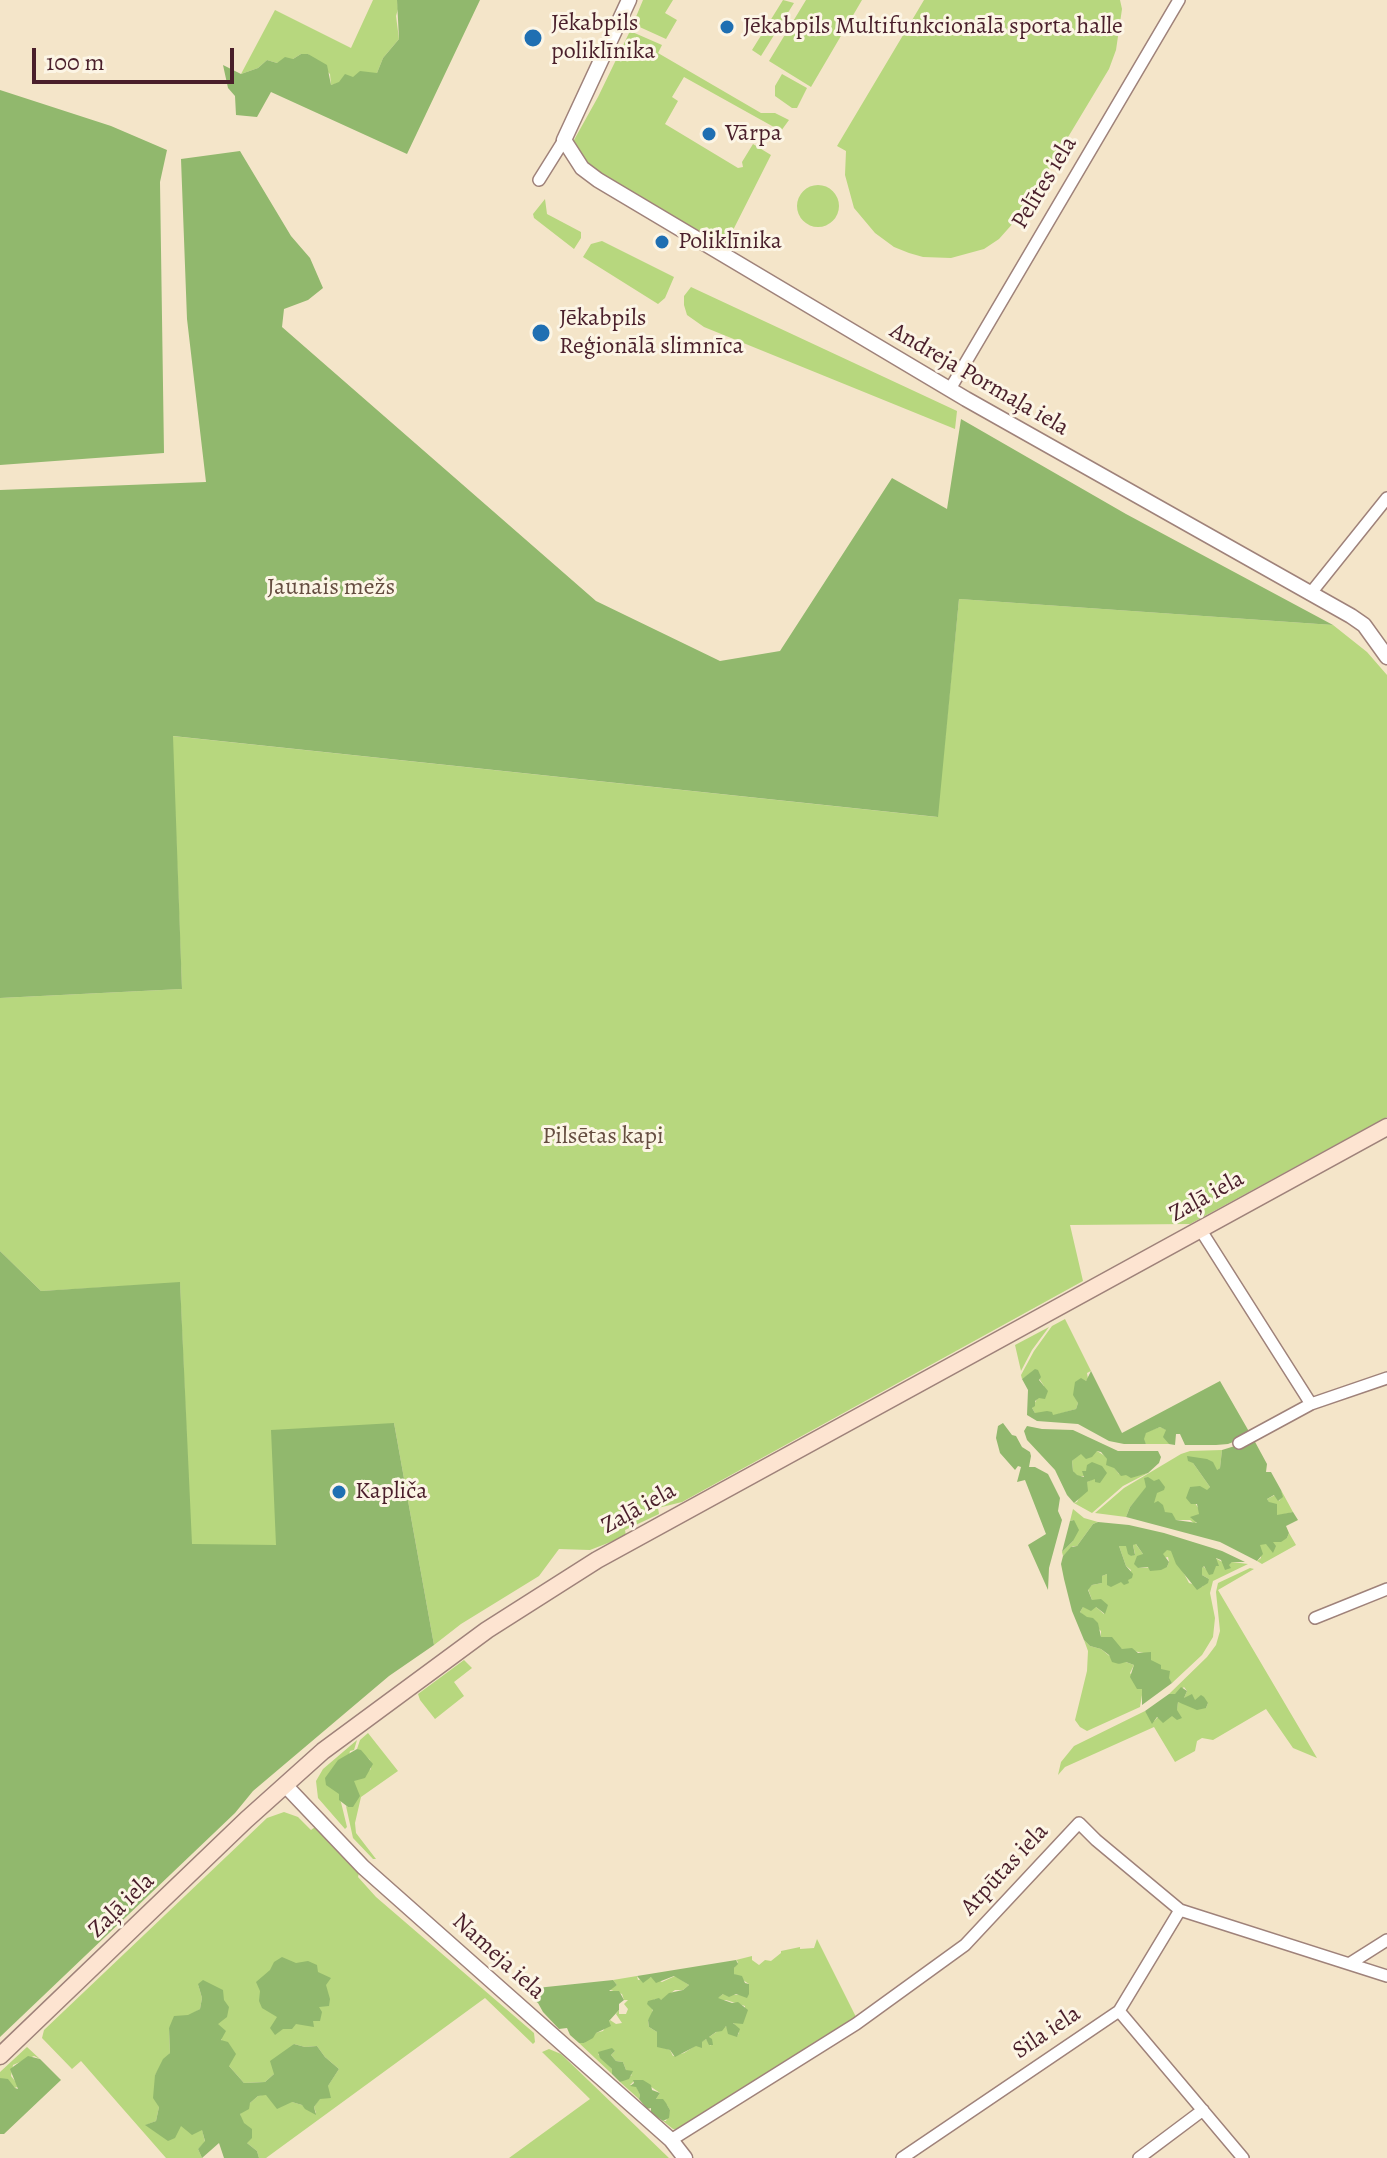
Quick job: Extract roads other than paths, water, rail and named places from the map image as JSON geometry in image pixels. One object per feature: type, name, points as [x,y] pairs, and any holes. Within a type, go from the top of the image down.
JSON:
[{"type":"main road","name":"Zaļā iela","points":[[0,2056],[285,1785],[323,1751],[436,1665],[597,1560],[1200,1229],[1385,1134]]},
{"type":"street","points":[[539,180],[564,140],[629,0]]},
{"type":"street","name":"Pelītes iela","points":[[950,389],[1179,0]]},
{"type":"street","name":"Andreja Pormaļa iela","points":[[564,140],[582,168],[598,180],[950,389],[1387,640]]},
{"type":"street","points":[[1310,594],[1387,498]]},
{"type":"street","points":[[1364,625],[1387,657]]},
{"type":"street","points":[[1200,1229],[1311,1404]]},
{"type":"street","points":[[1239,1443],[1311,1404],[1387,1378]]},
{"type":"street","points":[[1315,1618],[1387,1589]]},
{"type":"street","name":"Nameja iela","points":[[285,1785],[363,1867],[671,2140],[685,2158]]},
{"type":"street","name":"Atpūtas iela","points":[[671,2140],[856,2024],[965,1945],[1079,1823],[1180,1910],[1387,1976]]},
{"type":"street","name":"Sila iela","points":[[902,2158],[1119,2011],[1180,1910]]},
{"type":"street","points":[[1349,1964],[1387,1940]]},
{"type":"street","points":[[1119,2011],[1243,2158]]},
{"type":"street","points":[[1139,2158],[1203,2110]]},
{"type":"place","name":"Jēkabpils Multifunkcionālā sporta halle","points":[[727,27]]},
{"type":"place","name":"Jēkabpils poliklīnika","points":[[533,38]]},
{"type":"place","name":"Vārpa","points":[[709,134]]},
{"type":"place","name":"Poliklīnika","points":[[662,242]]},
{"type":"place","name":"Jēkabpils Reģionālā slimnīca","points":[[541,333]]},
{"type":"place","name":"Kapliča","points":[[339,1492]]},
{"type":"park label","name":"Jaunais mežs","points":[[331,588]]},
{"type":"park label","name":"Pilsētas kapi","points":[[603,1137]]}]
